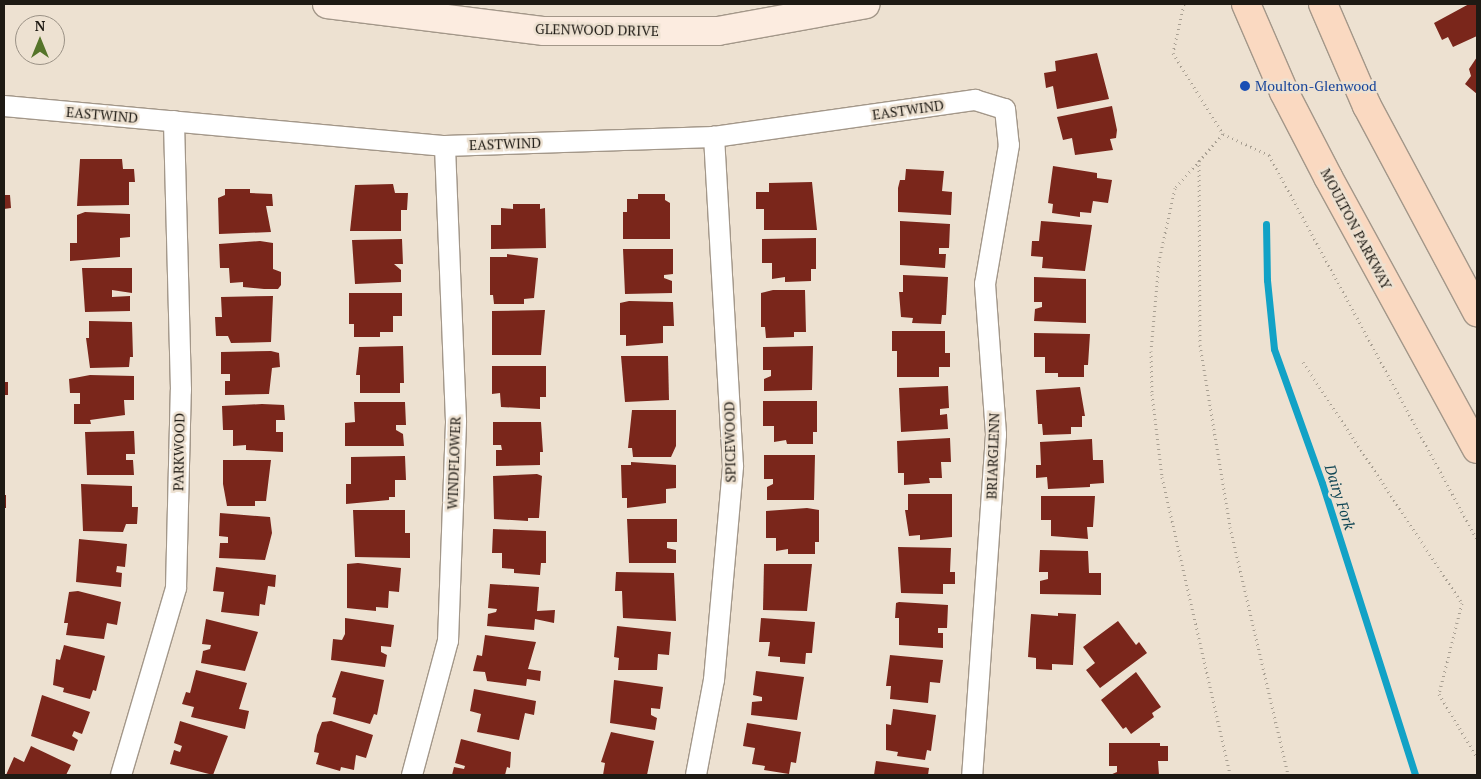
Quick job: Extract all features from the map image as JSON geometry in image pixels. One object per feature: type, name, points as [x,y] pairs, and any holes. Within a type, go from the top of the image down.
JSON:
[{"type":"main road","name":"GLENWOOD DRIVE","points":[[339,5],[544,32],[718,31],[866,4]]},
{"type":"main road","name":"MOULTON PARKWAY","points":[[1246,4],[1284,92],[1328,177],[1477,449]]},
{"type":"main road","points":[[1323,4],[1375,122],[1477,312]]},
{"type":"street","name":"EASTWIND","points":[[4,106],[445,146],[714,138],[975,100],[1005,109]]},
{"type":"street","name":"BRIARGLENN","points":[[972,775],[996,435],[985,284],[1009,145],[1005,109]]},
{"type":"street","name":"PARKWOOD","points":[[121,775],[176,588],[181,390],[174,122]]},
{"type":"street","name":"SPICEWOOD","points":[[696,775],[714,680],[733,466],[714,138]]},
{"type":"street","name":"WINDFLOWER","points":[[412,775],[448,641],[456,421],[445,146]]},
{"type":"path","points":[[1184,4],[1173,52],[1223,134],[1269,155],[1477,539]]},
{"type":"path","points":[[1223,134],[1175,188],[1166,226],[1154,306],[1152,394],[1162,477],[1230,775]]},
{"type":"path","points":[[1199,160],[1200,345],[1230,527],[1288,775]]},
{"type":"path","points":[[1303,362],[1462,603],[1439,694],[1477,757]]},
{"type":"building","points":[[1469,4],[1477,4],[1477,36],[1453,47],[1448,37],[1442,40],[1434,23]]},
{"type":"building","points":[[1097,53],[1109,99],[1057,109],[1053,86],[1046,88],[1044,73],[1056,71],[1055,61]]},
{"type":"building","points":[[1477,57],[1477,94],[1465,84],[1471,76],[1469,69]]},
{"type":"building","points":[[1112,106],[1117,130],[1116,138],[1110,139],[1113,150],[1075,155],[1072,138],[1063,140],[1057,117]]},
{"type":"building","points":[[80,159],[122,159],[123,169],[134,169],[135,182],[129,182],[129,205],[77,206]]},
{"type":"building","points":[[1053,166],[1097,173],[1097,178],[1112,180],[1108,203],[1093,201],[1091,213],[1080,212],[1080,217],[1052,213],[1053,204],[1048,203]]},
{"type":"building","points":[[906,169],[944,171],[942,191],[952,192],[951,215],[898,212],[898,188],[900,180],[905,180]]},
{"type":"building","points":[[812,182],[817,230],[764,230],[764,209],[756,209],[756,192],[769,192],[769,183]]},
{"type":"building","points":[[393,184],[395,193],[408,193],[407,210],[401,210],[401,231],[350,231],[355,185]]},
{"type":"building","points":[[225,189],[250,189],[250,193],[272,194],[273,206],[266,206],[271,232],[219,234],[218,198],[225,195]]},
{"type":"building","points":[[638,194],[665,194],[665,200],[670,203],[670,239],[623,239],[623,212],[627,212],[627,199],[638,199]]},
{"type":"building","points":[[4,195],[10,195],[11,208],[4,209]]},
{"type":"building","points":[[513,204],[540,204],[540,209],[545,208],[546,248],[491,249],[491,225],[501,225],[501,208],[513,209]]},
{"type":"building","points":[[85,212],[130,214],[130,237],[120,238],[120,257],[70,261],[70,243],[77,243],[77,215]]},
{"type":"building","points":[[900,221],[950,224],[949,248],[939,248],[939,254],[946,254],[945,268],[900,265]]},
{"type":"building","points":[[1041,221],[1092,225],[1085,271],[1042,268],[1043,257],[1031,256],[1032,241],[1039,241]]},
{"type":"building","points":[[816,238],[816,269],[811,269],[811,281],[785,282],[785,277],[772,279],[772,263],[762,263],[762,239]]},
{"type":"building","points":[[402,239],[403,264],[394,264],[401,270],[401,282],[355,284],[352,240]]},
{"type":"building","points":[[260,241],[273,243],[273,269],[281,272],[281,285],[278,289],[264,289],[243,287],[243,282],[230,283],[229,268],[220,268],[219,244]]},
{"type":"building","points":[[623,249],[673,249],[673,274],[664,275],[664,278],[672,281],[672,293],[625,294]]},
{"type":"building","points":[[507,254],[538,258],[534,298],[524,299],[524,304],[494,304],[493,295],[490,295],[490,257],[507,257]]},
{"type":"building","points":[[82,268],[132,268],[132,293],[112,290],[112,297],[130,296],[130,311],[85,312]]},
{"type":"building","points":[[903,275],[948,277],[946,315],[942,315],[941,324],[912,323],[913,318],[901,317],[899,292],[903,292]]},
{"type":"building","points":[[1034,277],[1086,279],[1086,323],[1034,321],[1035,309],[1042,307],[1042,302],[1034,302]]},
{"type":"building","points":[[773,290],[805,290],[806,332],[794,332],[794,337],[766,338],[765,327],[761,327],[761,293]]},
{"type":"building","points":[[349,293],[402,293],[402,316],[393,316],[393,332],[380,332],[380,337],[354,337],[354,324],[349,324]]},
{"type":"building","points":[[273,296],[271,342],[231,343],[228,336],[216,336],[215,317],[222,317],[221,297]]},
{"type":"building","points":[[629,301],[673,302],[674,326],[663,326],[663,343],[626,346],[626,335],[620,335],[620,303]]},
{"type":"building","points":[[545,310],[541,355],[492,355],[492,311]]},
{"type":"building","points":[[89,321],[132,322],[133,357],[130,357],[129,367],[90,368],[86,338],[89,338]]},
{"type":"building","points":[[892,331],[945,331],[945,353],[950,353],[950,367],[939,367],[939,377],[897,377],[897,351],[892,351]]},
{"type":"building","points":[[1034,333],[1090,334],[1088,365],[1084,365],[1084,377],[1058,377],[1058,373],[1045,373],[1045,357],[1034,357]]},
{"type":"building","points":[[403,346],[404,383],[400,383],[400,393],[360,393],[360,375],[356,375],[359,347]]},
{"type":"building","points":[[813,346],[812,390],[764,391],[764,379],[771,376],[771,370],[763,370],[763,347]]},
{"type":"building","points":[[271,351],[279,353],[280,367],[272,368],[269,394],[225,395],[225,381],[230,381],[230,374],[221,374],[221,352]]},
{"type":"building","points":[[621,356],[668,356],[669,400],[625,402]]},
{"type":"building","points":[[492,366],[546,366],[546,397],[540,397],[540,409],[501,407],[500,393],[492,394]]},
{"type":"building","points":[[90,375],[134,376],[134,400],[124,400],[125,415],[90,420],[91,424],[74,424],[74,404],[80,404],[80,393],[70,393],[69,379]]},
{"type":"building","points":[[4,382],[8,382],[8,395],[4,395]]},
{"type":"building","points":[[948,386],[949,408],[940,409],[940,415],[947,414],[948,429],[901,432],[899,388]]},
{"type":"building","points":[[1080,387],[1085,416],[1082,416],[1082,427],[1071,427],[1071,434],[1043,435],[1042,424],[1038,424],[1036,390]]},
{"type":"building","points":[[763,401],[817,401],[817,432],[813,432],[813,444],[787,444],[786,440],[774,442],[774,426],[763,426]]},
{"type":"building","points":[[354,402],[405,402],[406,425],[396,425],[396,430],[403,434],[404,446],[345,446],[345,423],[355,422]]},
{"type":"building","points":[[284,405],[285,420],[276,420],[276,432],[283,432],[283,452],[246,450],[246,445],[233,446],[233,430],[223,430],[222,406]]},
{"type":"building","points":[[632,410],[676,410],[676,446],[671,457],[633,457],[632,448],[628,448]]},
{"type":"building","points":[[493,422],[541,422],[543,452],[540,452],[540,465],[496,466],[496,450],[502,450],[501,445],[493,445]]},
{"type":"building","points":[[134,431],[135,454],[126,454],[126,460],[133,460],[134,475],[87,475],[85,432]]},
{"type":"building","points":[[950,438],[951,462],[941,462],[942,478],[929,478],[930,483],[904,485],[904,473],[898,473],[897,441]]},
{"type":"building","points":[[1092,439],[1093,460],[1103,460],[1104,483],[1090,484],[1090,487],[1048,489],[1047,477],[1036,478],[1036,465],[1041,465],[1040,442]]},
{"type":"building","points":[[764,455],[815,455],[814,500],[767,500],[767,487],[773,484],[773,479],[764,479]]},
{"type":"building","points":[[405,456],[406,480],[395,480],[395,497],[389,497],[389,500],[346,504],[346,484],[351,484],[351,457]]},
{"type":"building","points":[[223,460],[271,460],[266,501],[255,501],[255,506],[227,506],[223,484]]},
{"type":"building","points":[[631,462],[676,465],[676,488],[666,489],[666,503],[627,508],[627,498],[622,498],[621,465],[631,465]]},
{"type":"building","points":[[537,474],[542,476],[539,518],[528,518],[528,521],[494,519],[493,476]]},
{"type":"building","points":[[81,484],[132,486],[132,507],[138,507],[137,524],[126,524],[123,532],[83,531]]},
{"type":"building","points":[[908,494],[952,494],[952,537],[920,540],[920,535],[909,536],[905,510],[908,510]]},
{"type":"building","points":[[4,495],[6,495],[6,508],[4,508]]},
{"type":"building","points":[[1041,496],[1095,496],[1093,527],[1087,527],[1088,539],[1051,536],[1051,520],[1041,520]]},
{"type":"building","points":[[807,508],[819,510],[819,542],[815,542],[815,554],[788,554],[788,549],[776,551],[776,538],[766,538],[766,511]]},
{"type":"building","points":[[353,510],[405,510],[405,533],[410,533],[410,558],[355,557]]},
{"type":"building","points":[[220,513],[270,517],[272,533],[265,560],[219,558],[220,543],[228,543],[228,537],[219,536]]},
{"type":"building","points":[[627,519],[677,519],[677,542],[667,542],[667,548],[676,550],[676,563],[629,563]]},
{"type":"building","points":[[493,529],[546,531],[546,563],[541,563],[540,575],[514,573],[514,569],[502,568],[502,553],[492,553]]},
{"type":"building","points":[[79,539],[127,544],[125,567],[117,566],[116,572],[122,573],[121,587],[76,582]]},
{"type":"building","points":[[898,547],[951,548],[950,572],[955,572],[955,584],[943,584],[943,594],[901,593]]},
{"type":"building","points":[[1040,550],[1088,551],[1089,573],[1101,573],[1101,595],[1040,594],[1040,581],[1048,579],[1048,572],[1039,572]]},
{"type":"building","points":[[358,563],[401,568],[399,592],[389,591],[388,608],[376,607],[376,611],[347,608],[347,564]]},
{"type":"building","points":[[764,564],[812,564],[807,611],[763,610]]},
{"type":"building","points":[[216,567],[276,575],[275,587],[268,586],[265,605],[260,604],[259,616],[221,612],[224,592],[213,591]]},
{"type":"building","points":[[616,572],[674,573],[676,621],[623,618],[622,591],[615,591]]},
{"type":"building","points":[[490,584],[539,587],[537,611],[555,610],[554,623],[535,619],[534,630],[487,626],[488,614],[496,612],[497,609],[488,608]]},
{"type":"building","points":[[78,591],[121,602],[117,625],[107,623],[104,639],[66,635],[68,623],[64,623],[69,592]]},
{"type":"building","points":[[896,603],[948,605],[947,628],[938,628],[938,633],[943,633],[943,648],[899,645],[899,618],[895,618]]},
{"type":"building","points":[[1058,613],[1076,614],[1073,665],[1052,664],[1052,670],[1036,669],[1036,658],[1028,657],[1031,614],[1058,616]]},
{"type":"building","points":[[345,618],[394,625],[391,647],[381,646],[381,652],[387,655],[385,667],[331,660],[333,639],[342,640],[345,634]]},
{"type":"building","points":[[761,618],[815,622],[812,653],[806,653],[805,664],[780,662],[780,657],[768,656],[770,642],[759,642]]},
{"type":"building","points":[[206,619],[258,632],[245,671],[201,663],[203,651],[210,649],[211,645],[202,644]]},
{"type":"building","points":[[1118,621],[1136,645],[1139,642],[1147,653],[1100,688],[1086,670],[1095,663],[1083,647]]},
{"type":"building","points":[[617,626],[671,632],[669,655],[658,654],[657,670],[618,670],[619,658],[614,657]]},
{"type":"building","points":[[485,635],[536,642],[528,669],[541,671],[540,681],[527,679],[526,686],[487,681],[485,672],[473,671],[477,655],[482,656]]},
{"type":"building","points":[[64,645],[105,656],[96,691],[93,690],[90,699],[63,692],[64,688],[53,685],[56,659],[60,660]]},
{"type":"building","points":[[890,655],[943,660],[940,683],[930,682],[928,703],[890,699],[891,686],[886,686]]},
{"type":"building","points":[[196,670],[247,683],[239,709],[249,711],[245,729],[191,717],[194,707],[182,704],[186,692],[190,693]]},
{"type":"building","points":[[341,671],[384,680],[377,715],[374,714],[370,724],[333,714],[336,698],[332,697]]},
{"type":"building","points":[[756,671],[804,677],[797,720],[751,715],[752,702],[762,701],[762,697],[753,695]]},
{"type":"building","points":[[1136,672],[1161,707],[1152,713],[1154,717],[1131,734],[1126,727],[1123,729],[1101,700]]},
{"type":"building","points":[[614,680],[663,687],[660,709],[651,708],[651,715],[657,718],[655,730],[610,723]]},
{"type":"building","points":[[474,689],[536,701],[534,715],[525,713],[519,740],[477,732],[481,714],[470,711]]},
{"type":"building","points":[[42,695],[90,712],[82,734],[74,731],[72,736],[78,740],[74,751],[31,736]]},
{"type":"building","points":[[893,709],[936,715],[931,751],[927,750],[925,760],[897,756],[898,752],[886,750],[886,724],[891,725]]},
{"type":"building","points":[[180,721],[228,736],[213,775],[170,764],[174,750],[180,752],[182,746],[174,743]]},
{"type":"building","points":[[331,721],[373,735],[366,758],[356,755],[354,770],[341,767],[340,771],[316,764],[319,753],[314,752],[317,735],[322,722]]},
{"type":"building","points":[[747,723],[801,732],[796,763],[791,762],[789,774],[764,770],[765,766],[752,764],[755,748],[743,746]]},
{"type":"building","points":[[611,732],[654,741],[647,775],[603,775],[605,763],[601,762]]},
{"type":"building","points":[[461,739],[511,752],[510,768],[507,767],[505,775],[452,775],[454,767],[464,769],[465,766],[455,763]]},
{"type":"building","points":[[1109,743],[1160,743],[1160,746],[1168,746],[1168,761],[1158,761],[1159,775],[1110,775],[1117,772],[1117,766],[1109,766]]},
{"type":"building","points":[[31,746],[71,765],[66,775],[6,775],[14,757],[24,762]]},
{"type":"building","points":[[876,761],[929,768],[928,775],[874,775]]},
{"type":"waterway","name":"Dairy Fork","points":[[1266,224],[1267,280],[1274,349],[1322,483],[1415,775]]},
{"type":"place","name":"Moulton-Glenwood","points":[[1245,86]]}]
